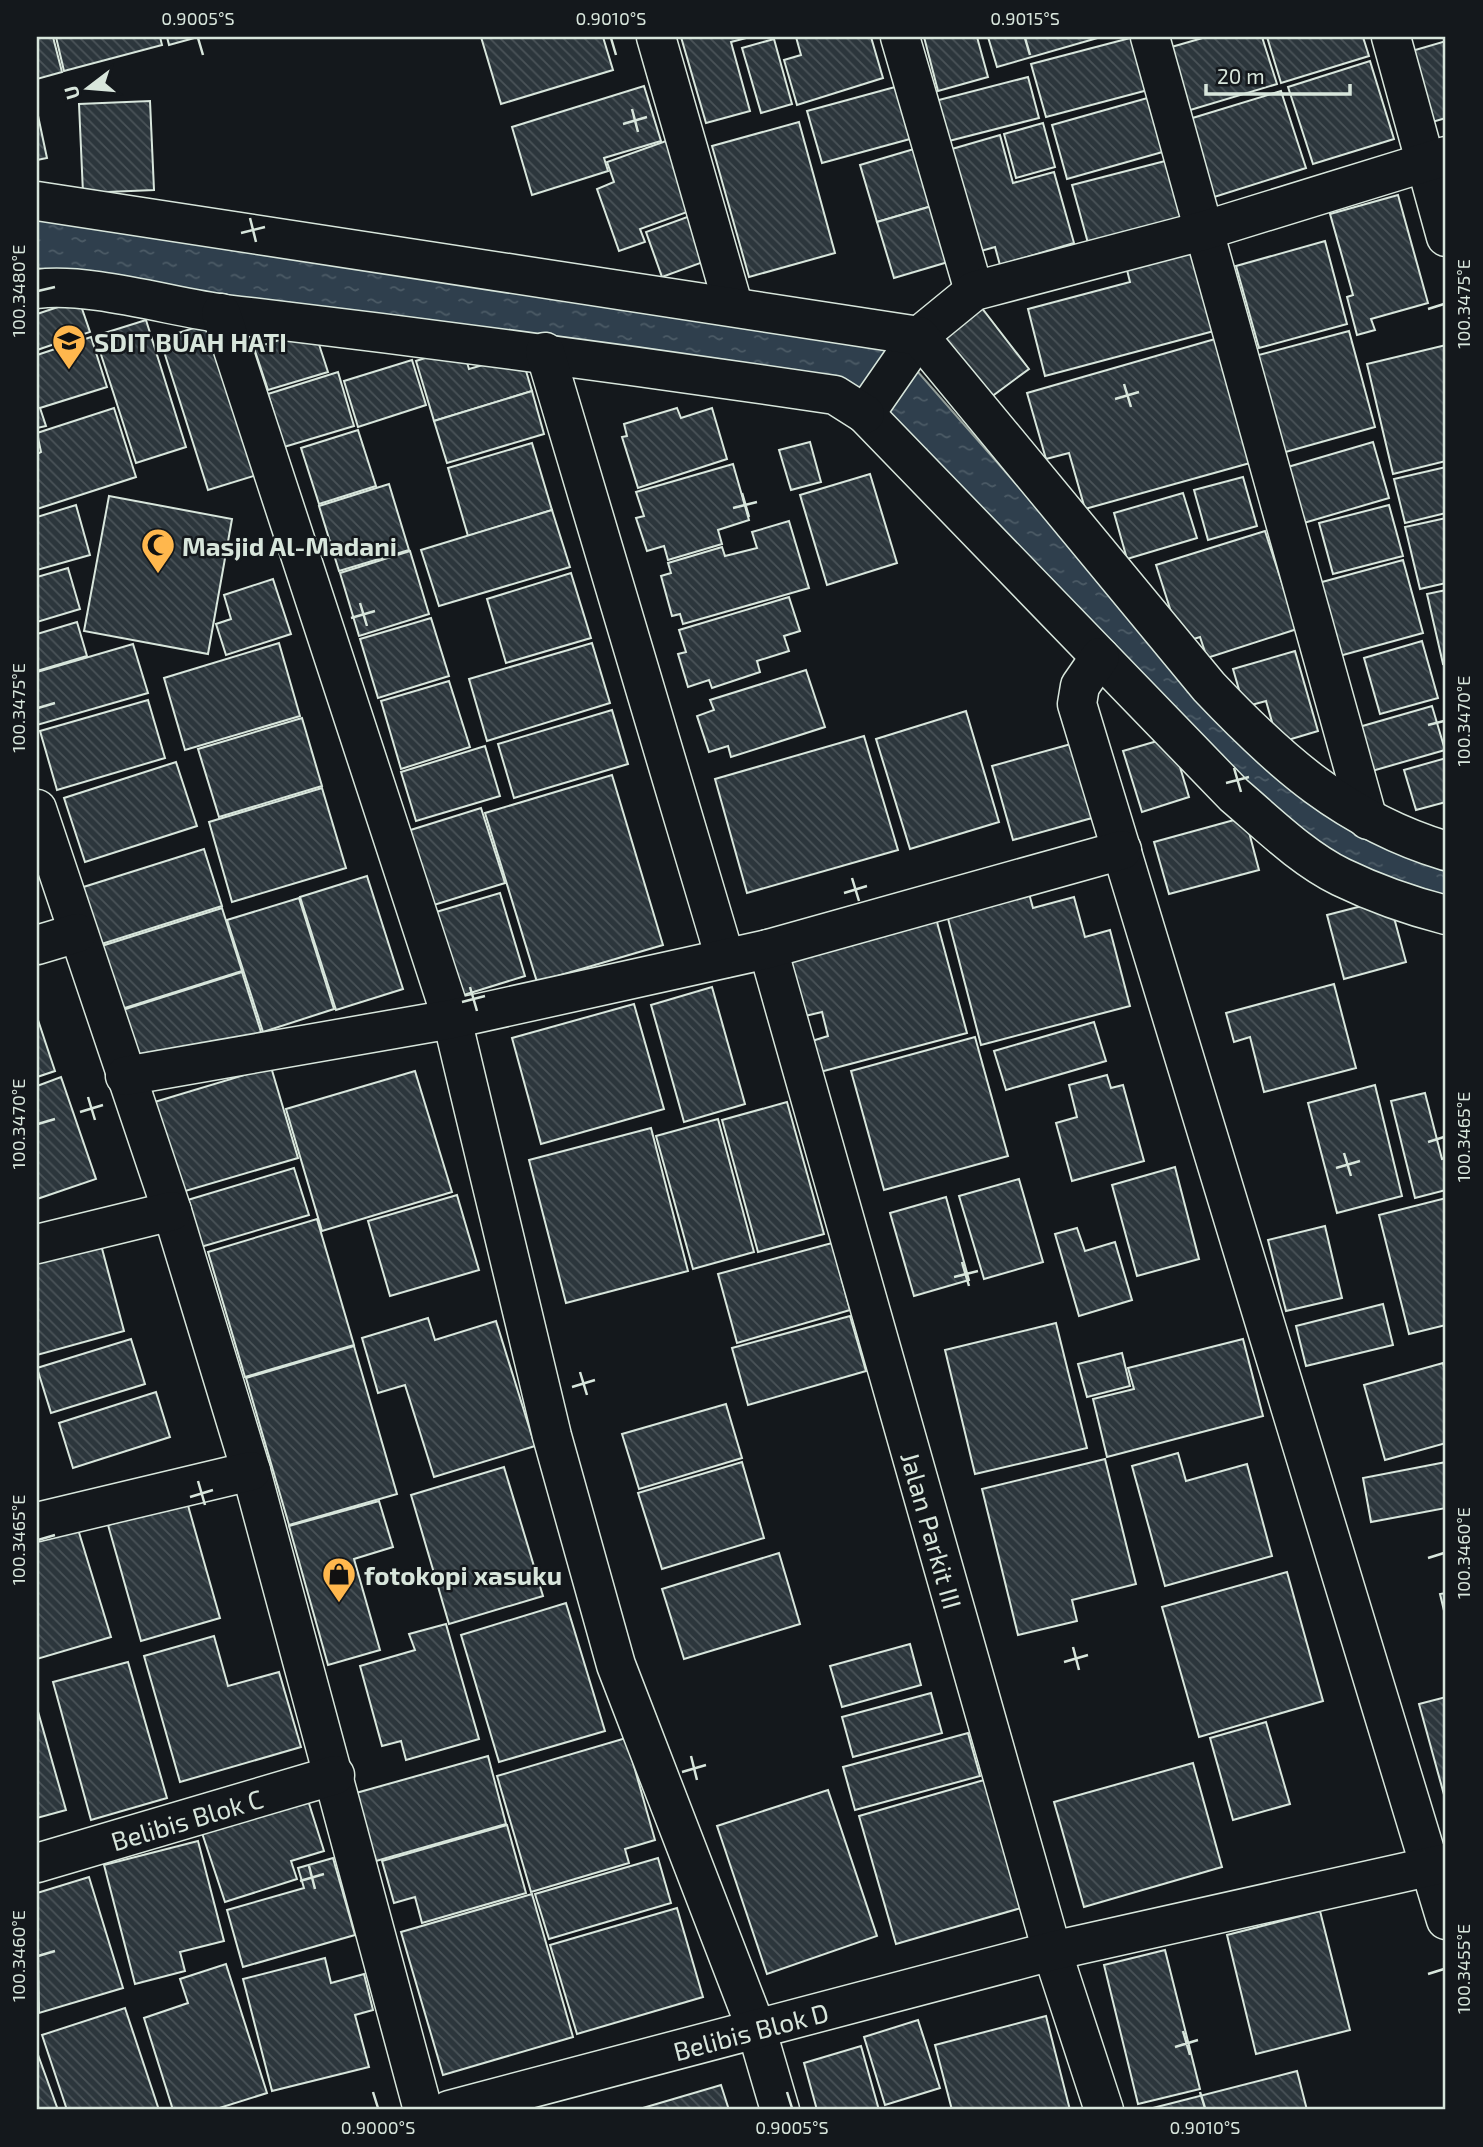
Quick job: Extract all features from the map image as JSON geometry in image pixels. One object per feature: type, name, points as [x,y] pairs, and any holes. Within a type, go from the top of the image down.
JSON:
[{"type":"street","points":[[656,37],[733,305]]},
{"type":"street","points":[[900,37],[974,291]]},
{"type":"street","points":[[1150,37],[1206,230],[1368,820]]},
{"type":"street","points":[[1391,37],[1436,159],[1446,237]]},
{"type":"street","points":[[869,409],[912,346],[974,291],[1206,230],[1436,159]]},
{"type":"street","points":[[37,201],[733,305],[912,346],[1209,687],[1290,767],[1324,793],[1368,820],[1446,851]]},
{"type":"street","points":[[37,289],[68,288],[220,313],[545,352],[835,395],[869,409],[1100,657],[1234,795],[1281,835],[1339,876],[1417,907],[1446,915]]},
{"type":"street","points":[[220,313],[452,1019],[552,1436],[616,1665],[756,2028],[780,2110]]},
{"type":"street","points":[[545,352],[724,958]]},
{"type":"street","points":[[1100,657],[1080,686],[1077,704],[1438,1865],[1446,1920]]},
{"type":"street","points":[[37,809],[172,1211],[251,1471],[424,2110]]},
{"type":"street","points":[[125,1076],[452,1019],[768,949],[1122,850]]},
{"type":"street","points":[[37,945],[77,933]]},
{"type":"street","name":"Jalan Parkit III","points":[[768,949],[1052,1951],[1104,2110]]},
{"type":"street","points":[[37,1244],[172,1211]]},
{"type":"street","points":[[37,1522],[251,1471]]},
{"type":"street","name":"Belibis Blok C","points":[[37,1863],[334,1775]]},
{"type":"street","name":"Belibis Blok D","points":[[449,2110],[1052,1951],[1438,1865]]},
{"type":"water","points":[[37,220],[696,309],[897,348],[1206,701],[1446,864],[1446,905],[1299,837],[868,392],[37,268]]},
{"type":"building","points":[[37,37],[53,37],[62,72],[37,79]]},
{"type":"building","points":[[56,37],[160,37],[162,45],[64,71]]},
{"type":"building","points":[[167,37],[198,37],[169,45]]},
{"type":"building","points":[[481,37],[603,37],[613,70],[501,104]]},
{"type":"building","points":[[681,37],[750,37],[731,42],[750,111],[706,123]]},
{"type":"building","points":[[796,37],[871,37],[883,78],[797,105],[784,60],[801,55]]},
{"type":"building","points":[[924,37],[977,37],[988,77],[938,91]]},
{"type":"building","points":[[988,37],[1101,37],[997,67]]},
{"type":"building","points":[[1134,37],[1148,90],[1046,117],[1031,64]]},
{"type":"building","points":[[1206,37],[1262,37],[1277,84],[1187,111],[1168,48]]},
{"type":"building","points":[[1267,37],[1363,37],[1369,56],[1281,83]]},
{"type":"building","points":[[774,39],[792,104],[761,113],[742,48]]},
{"type":"building","points":[[1446,41],[1446,118],[1425,124],[1405,53]]},
{"type":"building","points":[[1370,61],[1394,139],[1313,164],[1288,87]]},
{"type":"building","points":[[1028,77],[1039,118],[945,142],[935,101]]},
{"type":"building","points":[[644,86],[661,141],[604,158],[608,171],[532,195],[512,127]]},
{"type":"building","points":[[895,87],[910,139],[822,163],[807,111]]},
{"type":"building","points":[[1281,91],[1306,168],[1211,198],[1186,120]]},
{"type":"building","points":[[1151,97],[1166,151],[1067,179],[1052,125]]},
{"type":"building","points":[[150,101],[154,190],[83,193],[79,104]]},
{"type":"building","points":[[37,111],[47,158],[37,160]]},
{"type":"building","points":[[799,122],[835,253],[749,277],[712,146]]},
{"type":"building","points":[[1043,123],[1055,167],[1016,178],[1004,134]]},
{"type":"building","points":[[1000,135],[1013,183],[1054,172],[1074,243],[1000,265],[995,247],[974,253],[945,151]]},
{"type":"building","points":[[666,141],[690,211],[640,229],[645,242],[619,251],[597,189],[614,182],[607,162]]},
{"type":"building","points":[[914,149],[932,206],[877,222],[860,165]]},
{"type":"building","points":[[1169,160],[1184,218],[1088,243],[1072,185]]},
{"type":"building","points":[[1398,195],[1428,303],[1371,319],[1375,330],[1357,335],[1347,297],[1353,295],[1330,214]]},
{"type":"building","points":[[932,206],[948,262],[894,278],[877,222]]},
{"type":"building","points":[[690,216],[706,261],[662,277],[646,232]]},
{"type":"building","points":[[1325,241],[1347,324],[1259,348],[1236,266]]},
{"type":"building","points":[[1192,249],[1214,331],[1045,376],[1028,309],[1130,282],[1126,266]]},
{"type":"building","points":[[79,300],[90,332],[37,350],[37,314]]},
{"type":"building","points":[[978,303],[1029,369],[987,400],[938,334]]},
{"type":"building","points":[[146,320],[186,447],[136,463],[95,336]]},
{"type":"building","points":[[209,323],[257,475],[208,490],[160,339]]},
{"type":"building","points":[[314,329],[328,372],[268,390],[254,348]]},
{"type":"building","points":[[1349,331],[1375,427],[1282,453],[1255,356]]},
{"type":"building","name":"SDIT BUAH HATI","points":[[91,337],[107,387],[40,408],[46,426],[37,428],[37,355]]},
{"type":"building","points":[[1215,339],[1250,463],[1085,509],[1069,453],[1046,459],[1027,393]]},
{"type":"building","points":[[1446,345],[1446,461],[1393,474],[1367,364]]},
{"type":"building","points":[[462,346],[469,369],[521,354],[532,391],[434,421],[416,361]]},
{"type":"building","points":[[412,360],[426,405],[358,427],[344,381]]},
{"type":"building","points":[[338,372],[354,426],[284,447],[268,394]]},
{"type":"building","points":[[532,391],[544,434],[447,463],[434,421]]},
{"type":"building","points":[[114,408],[136,477],[37,509],[37,454],[41,452],[37,433]]},
{"type":"building","points":[[677,408],[681,418],[712,408],[727,459],[638,488],[622,437],[627,436],[624,424]]},
{"type":"building","points":[[358,430],[376,486],[319,504],[301,448]]},
{"type":"building","points":[[810,442],[821,482],[791,490],[779,450]]},
{"type":"building","points":[[1373,442],[1389,498],[1297,525],[1281,469]]},
{"type":"building","points":[[532,443],[552,510],[468,536],[448,468]]},
{"type":"building","points":[[733,464],[749,520],[718,530],[722,544],[668,560],[664,546],[647,551],[636,518],[644,516],[636,492]]},
{"type":"building","points":[[1446,467],[1446,513],[1405,523],[1394,479]]},
{"type":"building","points":[[870,474],[897,563],[827,585],[800,495]]},
{"type":"building","points":[[1243,477],[1257,526],[1208,540],[1194,490]]},
{"type":"building","points":[[389,484],[409,550],[339,571],[319,506]]},
{"type":"building","points":[[1183,493],[1197,538],[1127,559],[1114,513]]},
{"type":"building","name":"Masjid Al-Madani","points":[[109,496],[232,519],[208,654],[84,631]]},
{"type":"building","points":[[76,505],[90,555],[37,570],[37,517]]},
{"type":"building","points":[[1389,505],[1403,556],[1333,574],[1319,523]]},
{"type":"building","points":[[552,510],[570,567],[439,606],[421,550]]},
{"type":"building","points":[[1446,518],[1446,583],[1420,589],[1405,527]]},
{"type":"building","points":[[789,521],[809,588],[683,624],[680,614],[672,616],[661,576],[671,573],[668,563],[722,547],[725,556],[757,548],[752,532]]},
{"type":"building","points":[[1265,531],[1297,629],[1207,658],[1200,637],[1181,643],[1156,565]]},
{"type":"building","points":[[410,551],[429,614],[359,636],[340,573]]},
{"type":"building","points":[[1403,560],[1423,633],[1332,658],[1311,585]]},
{"type":"building","points":[[68,568],[80,609],[37,622],[37,577]]},
{"type":"building","points":[[571,573],[591,638],[506,663],[487,599]]},
{"type":"building","points":[[273,579],[291,634],[226,655],[216,624],[231,619],[224,595]]},
{"type":"building","points":[[1446,590],[1446,663],[1443,664],[1427,594]]},
{"type":"building","points":[[789,597],[800,631],[784,636],[789,651],[757,661],[760,672],[712,688],[709,680],[688,687],[678,654],[686,652],[679,630]]},
{"type":"building","points":[[431,618],[449,676],[378,698],[360,639]]},
{"type":"building","points":[[77,622],[87,656],[37,671],[37,634]]},
{"type":"building","points":[[1422,641],[1438,698],[1380,714],[1364,658]]},
{"type":"building","points":[[279,643],[300,716],[185,750],[164,678]]},
{"type":"building","points":[[592,643],[610,703],[487,741],[469,679]]},
{"type":"building","points":[[133,644],[148,693],[37,725],[37,672]]},
{"type":"building","points":[[1295,651],[1318,731],[1278,743],[1266,701],[1244,707],[1233,669]]},
{"type":"building","points":[[806,670],[825,727],[731,757],[728,746],[709,752],[697,716],[714,710],[710,700]]},
{"type":"building","points":[[449,681],[470,747],[401,769],[381,701]]},
{"type":"building","points":[[148,700],[165,758],[57,790],[40,731]]},
{"type":"building","points":[[1432,706],[1445,750],[1372,771],[1359,727]]},
{"type":"building","points":[[612,710],[628,764],[514,798],[498,744]]},
{"type":"building","points":[[966,711],[999,822],[910,849],[876,739]]},
{"type":"building","points":[[302,718],[322,786],[219,817],[198,749]]},
{"type":"building","points":[[864,736],[898,850],[747,893],[715,779]]},
{"type":"building","points":[[1171,737],[1189,797],[1142,812],[1123,751]]},
{"type":"building","points":[[1071,744],[1092,818],[1013,840],[992,766]]},
{"type":"building","points":[[485,746],[500,796],[416,821],[401,772]]},
{"type":"building","points":[[1446,758],[1446,802],[1416,810],[1404,770]]},
{"type":"building","points":[[176,762],[197,826],[85,862],[64,798]]},
{"type":"building","points":[[612,775],[663,945],[537,982],[485,813]]},
{"type":"building","points":[[322,788],[346,868],[232,902],[209,822]]},
{"type":"building","points":[[481,808],[505,883],[424,908],[401,833]]},
{"type":"building","points":[[1245,817],[1259,870],[1169,894],[1154,842]]},
{"type":"building","points":[[204,849],[222,906],[92,947],[74,890]]},
{"type":"building","points":[[367,876],[403,989],[336,1010],[300,897]]},
{"type":"building","points":[[1028,890],[1033,908],[1074,897],[1085,937],[1110,930],[1130,1006],[981,1045],[946,911]]},
{"type":"building","points":[[500,893],[525,976],[451,999],[426,915]]},
{"type":"building","points":[[299,898],[334,1009],[263,1032],[227,920]]},
{"type":"building","points":[[1389,899],[1406,962],[1344,979],[1327,915]]},
{"type":"building","points":[[222,908],[242,971],[112,1012],[92,949]]},
{"type":"building","points":[[934,911],[967,1033],[820,1072],[812,1041],[828,1036],[822,1012],[805,1016],[788,950]]},
{"type":"building","points":[[242,972],[261,1032],[132,1074],[113,1013]]},
{"type":"building","points":[[1334,984],[1356,1068],[1264,1092],[1250,1037],[1234,1042],[1226,1013]]},
{"type":"building","points":[[712,987],[745,1104],[684,1122],[651,1005]]},
{"type":"building","points":[[634,1004],[664,1109],[541,1144],[512,1038]]},
{"type":"building","points":[[37,1017],[55,1071],[37,1077]]},
{"type":"building","points":[[1094,1022],[1106,1061],[1006,1090],[994,1051]]},
{"type":"building","points":[[975,1037],[1008,1156],[884,1190],[851,1071]]},
{"type":"building","points":[[271,1067],[298,1158],[175,1194],[148,1104]]},
{"type":"building","points":[[415,1071],[452,1192],[322,1231],[286,1109]]},
{"type":"building","points":[[1107,1075],[1111,1088],[1123,1085],[1144,1161],[1072,1181],[1056,1123],[1077,1117],[1069,1085]]},
{"type":"building","points":[[61,1077],[96,1179],[37,1199],[37,1086]]},
{"type":"building","points":[[1375,1085],[1402,1196],[1337,1213],[1308,1103]]},
{"type":"building","points":[[1425,1093],[1442,1159],[1446,1158],[1446,1190],[1415,1198],[1391,1101]]},
{"type":"building","points":[[787,1102],[824,1234],[758,1252],[722,1120]]},
{"type":"building","points":[[718,1119],[754,1252],[693,1269],[656,1136]]},
{"type":"building","points":[[651,1128],[688,1271],[566,1303],[529,1160]]},
{"type":"building","points":[[1175,1167],[1199,1259],[1137,1276],[1112,1185]]},
{"type":"building","points":[[294,1168],[309,1215],[194,1249],[181,1202]]},
{"type":"building","points":[[1019,1179],[1043,1262],[984,1279],[959,1196]]},
{"type":"building","points":[[457,1195],[479,1270],[390,1296],[368,1221]]},
{"type":"building","points":[[946,1197],[969,1280],[914,1296],[890,1213]]},
{"type":"building","points":[[1446,1198],[1446,1325],[1409,1334],[1379,1215]]},
{"type":"building","points":[[317,1219],[354,1345],[245,1377],[208,1252]]},
{"type":"building","points":[[1325,1226],[1342,1298],[1286,1311],[1268,1240]]},
{"type":"building","points":[[1077,1228],[1085,1251],[1115,1242],[1132,1300],[1079,1316],[1055,1234]]},
{"type":"building","points":[[100,1241],[124,1331],[37,1355],[37,1259]]},
{"type":"building","points":[[832,1243],[850,1310],[737,1343],[718,1274]]},
{"type":"building","points":[[1383,1304],[1393,1345],[1306,1366],[1296,1326]]},
{"type":"building","points":[[850,1316],[866,1371],[748,1405],[732,1348]]},
{"type":"building","points":[[428,1318],[435,1340],[496,1321],[535,1446],[434,1477],[405,1385],[378,1393],[362,1338]]},
{"type":"building","points":[[1056,1323],[1087,1448],[975,1474],[945,1350]]},
{"type":"building","points":[[131,1339],[145,1384],[51,1413],[37,1368]]},
{"type":"building","points":[[1243,1339],[1263,1416],[1107,1457],[1093,1399],[1134,1389],[1128,1368]]},
{"type":"building","points":[[354,1346],[397,1494],[289,1525],[246,1378]]},
{"type":"building","points":[[1122,1353],[1130,1386],[1087,1397],[1078,1364]]},
{"type":"building","points":[[1443,1363],[1446,1376],[1446,1443],[1385,1460],[1364,1385]]},
{"type":"building","points":[[156,1392],[170,1437],[73,1468],[59,1423]]},
{"type":"building","points":[[726,1404],[742,1458],[639,1489],[622,1434]]},
{"type":"building","points":[[1178,1453],[1186,1481],[1247,1464],[1272,1556],[1165,1586],[1132,1466]]},
{"type":"building","points":[[1105,1459],[1136,1584],[1072,1600],[1077,1621],[1018,1635],[982,1489]]},
{"type":"building","points":[[742,1462],[764,1538],[662,1569],[638,1493]]},
{"type":"building","points":[[1446,1462],[1446,1508],[1371,1522],[1363,1478]]},
{"type":"building","points":[[504,1467],[543,1596],[449,1624],[411,1495]]},
{"type":"building","name":"fotokopi xasuku","points":[[379,1501],[393,1547],[354,1559],[380,1650],[328,1665],[289,1526]]},
{"type":"building","points":[[187,1502],[220,1618],[141,1641],[108,1525]]},
{"type":"building","points":[[77,1526],[111,1637],[37,1659],[37,1538]]},
{"type":"building","points":[[779,1553],[800,1624],[684,1659],[662,1589]]},
{"type":"building","points":[[1287,1572],[1323,1701],[1199,1737],[1162,1607]]},
{"type":"building","points":[[1446,1593],[1446,1619],[1440,1594]]},
{"type":"building","points":[[566,1603],[605,1731],[499,1762],[461,1635]]},
{"type":"building","points":[[446,1624],[479,1739],[406,1760],[401,1741],[382,1746],[360,1666],[415,1650],[409,1634]]},
{"type":"building","points":[[214,1636],[228,1686],[279,1672],[301,1747],[180,1782],[144,1656]]},
{"type":"building","points":[[910,1644],[921,1685],[842,1707],[830,1666]]},
{"type":"building","points":[[128,1662],[167,1798],[91,1820],[53,1682]]},
{"type":"building","points":[[931,1693],[942,1733],[853,1757],[842,1717]]},
{"type":"building","points":[[1446,1697],[1446,1802],[1419,1704]]},
{"type":"building","points":[[37,1708],[66,1810],[37,1818]]},
{"type":"building","points":[[1266,1722],[1290,1804],[1233,1820],[1210,1738]]},
{"type":"building","points":[[968,1733],[980,1776],[855,1810],[843,1767]]},
{"type":"building","points":[[626,1738],[655,1840],[625,1849],[629,1863],[531,1892],[497,1776]]},
{"type":"building","points":[[488,1756],[506,1824],[376,1861],[356,1793]]},
{"type":"building","points":[[1193,1763],[1222,1867],[1084,1907],[1054,1802]]},
{"type":"building","points":[[984,1780],[1021,1908],[896,1944],[859,1816]]},
{"type":"building","points":[[828,1790],[877,1936],[767,1974],[717,1826]]},
{"type":"building","points":[[306,1794],[324,1851],[291,1861],[297,1879],[225,1902],[200,1827]]},
{"type":"building","points":[[507,1825],[526,1893],[422,1923],[415,1897],[394,1903],[382,1861]]},
{"type":"building","points":[[198,1841],[224,1941],[180,1952],[185,1971],[135,1984],[104,1865]]},
{"type":"building","points":[[333,1858],[355,1935],[243,1967],[227,1910],[304,1888],[298,1868]]},
{"type":"building","points":[[658,1858],[671,1903],[549,1939],[535,1894]]},
{"type":"building","points":[[89,1877],[123,1988],[39,2013],[37,1893]]},
{"type":"building","points":[[532,1894],[573,2037],[443,2075],[401,1932]]},
{"type":"building","points":[[677,1908],[703,1997],[577,2034],[550,1945]]},
{"type":"building","points":[[1320,1911],[1350,2030],[1256,2054],[1227,1935]]},
{"type":"building","points":[[1165,1950],[1200,2089],[1138,2104],[1104,1965]]},
{"type":"building","points":[[325,1958],[331,1983],[364,1974],[373,2010],[355,2015],[369,2067],[272,2091],[243,1979]]},
{"type":"building","points":[[226,1964],[267,2093],[213,2110],[173,2110],[144,2018],[188,2003],[180,1979]]},
{"type":"building","points":[[125,2008],[159,2110],[67,2110],[42,2035]]},
{"type":"building","points":[[1046,2016],[1070,2110],[952,2110],[935,2045]]},
{"type":"building","points":[[918,2020],[940,2088],[885,2105],[864,2037]]},
{"type":"building","points":[[861,2046],[879,2110],[817,2110],[804,2063]]},
{"type":"building","points":[[37,2052],[58,2110],[37,2110]]},
{"type":"building","points":[[1297,2071],[1307,2110],[1145,2110]]},
{"type":"building","points":[[721,2085],[729,2110],[636,2110]]},
{"type":"place","name":"SDIT BUAH HATI","points":[[69,371]]},
{"type":"place","name":"Masjid Al-Madani","points":[[158,575]]},
{"type":"place","name":"fotokopi xasuku","points":[[339,1604]]}]
